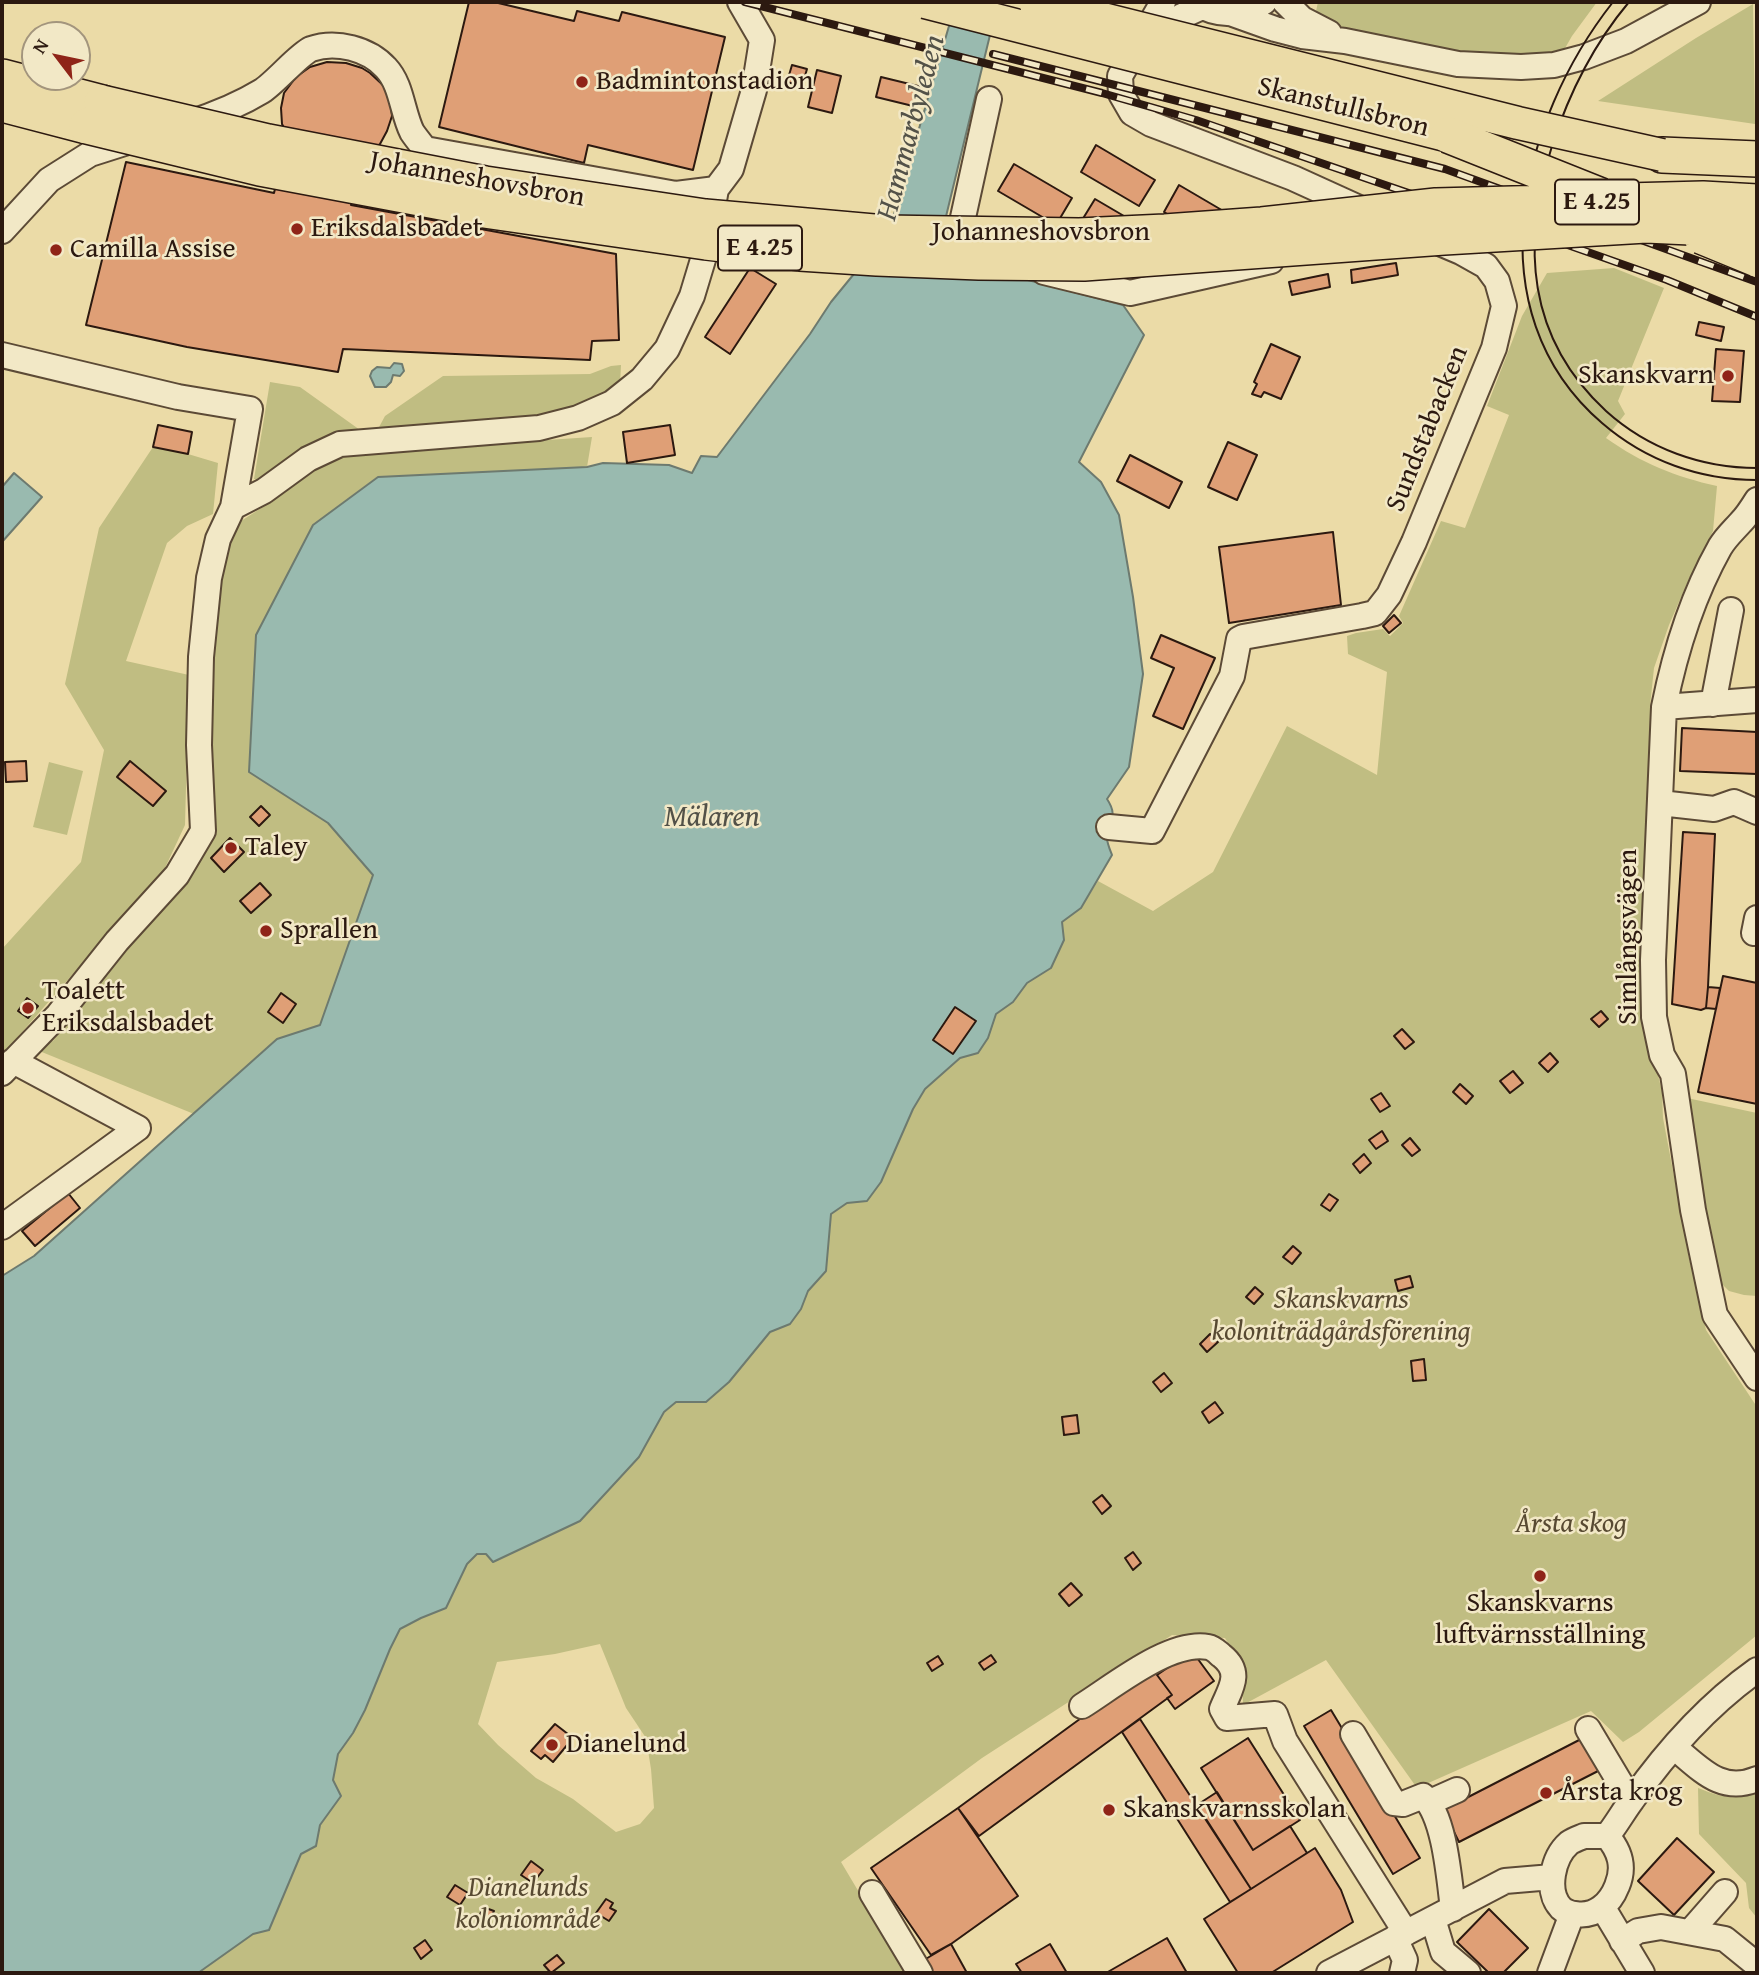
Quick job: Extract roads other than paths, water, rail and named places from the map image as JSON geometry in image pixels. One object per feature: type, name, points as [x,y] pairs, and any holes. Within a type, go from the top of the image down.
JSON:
[{"type":"highway","name":"Johanneshovsbron","points":[[2,77],[168,120],[485,184],[705,217],[802,227],[885,233],[1079,236],[1262,225],[1440,222],[1757,229]]},
{"type":"highway","name":"Johanneshovsbron","points":[[2,104],[260,168],[484,210],[706,242],[800,253],[877,258],[1084,263],[1440,222],[1703,199],[1757,202]]},
{"type":"highway","points":[[1448,135],[1757,258]]},
{"type":"highway","points":[[1662,155],[1757,159]]},
{"type":"highway","points":[[1440,222],[1503,192],[1757,178]]},
{"type":"highway","points":[[1440,222],[1684,245],[1757,258]]},
{"type":"main road","name":"Skanstullsbron","points":[[925,2],[1448,135],[1588,175],[1757,229]]},
{"type":"main road","name":"Skanstullsbron","points":[[1035,2],[1518,123],[1662,155]]},
{"type":"street","points":[[233,507],[264,491],[308,459],[340,444],[539,428],[578,418],[612,403],[642,379],[667,349],[692,296],[705,253],[716,189],[731,169],[754,90],[762,40],[740,2]]},
{"type":"street","name":"Sundstabacken","points":[[1109,827],[1152,831],[1233,676],[1239,639],[1375,612],[1389,595],[1414,542],[1493,348],[1504,306],[1497,281],[1486,266],[1461,252],[1293,178],[1151,124],[1132,113],[1121,94],[1120,76],[1163,2]]},
{"type":"street","points":[[1198,5],[1218,14],[1233,14],[1254,9],[1264,2]]},
{"type":"street","points":[[1285,2],[1302,19],[1345,41]]},
{"type":"street","points":[[1233,14],[1302,36],[1345,41],[1458,64],[1521,67],[1553,65],[1584,57],[1626,41],[1698,2]]},
{"type":"street","name":"Sundstabacken","points":[[1143,39],[1198,5]]},
{"type":"street","points":[[2,231],[49,180],[90,155],[221,113],[264,90],[310,50],[333,46],[352,48],[370,55],[387,68],[400,92],[413,134],[425,149],[676,194],[716,189]]},
{"type":"street","points":[[989,99],[962,222],[981,257],[1130,293],[1226,273],[1309,251],[1338,234],[1356,207]]},
{"type":"street","points":[[2,355],[178,397],[250,409],[233,507],[218,539],[209,578],[201,657],[199,746],[203,831],[177,875],[117,941],[58,1015],[7,1067],[138,1128],[2,1227]]},
{"type":"street","name":"Simlångsvägen","points":[[1757,500],[1749,522],[1728,534],[1700,586],[1672,669],[1664,707],[1653,960],[1654,1017],[1662,1055],[1673,1074],[1693,1210],[1715,1315],[1757,1378]]},
{"type":"street","points":[[1713,704],[1731,610]]},
{"type":"street","points":[[1664,707],[1757,700]]},
{"type":"street","points":[[1660,803],[1714,809],[1734,802],[1757,812]]},
{"type":"street","points":[[1082,1706],[1162,1655],[1191,1647],[1211,1647],[1227,1660],[1234,1669],[1234,1681],[1222,1709],[1227,1718],[1275,1714],[1285,1741],[1400,1936],[1405,1960],[1402,1973]]},
{"type":"street","points":[[1607,1836],[1631,1801],[1675,1748],[1723,1697],[1757,1670]]},
{"type":"street","points":[[1588,1729],[1631,1801]]},
{"type":"street","points":[[1353,1734],[1394,1803],[1403,1804],[1423,1796],[1430,1802],[1444,1843],[1443,1952],[1468,1973]]},
{"type":"street","points":[[1675,1748],[1716,1780],[1743,1784],[1757,1779]]},
{"type":"street","points":[[1430,1802],[1457,1790]]},
{"type":"street","points":[[1584,1836],[1607,1836],[1617,1848],[1621,1861],[1620,1881],[1603,1908],[1587,1915],[1572,1914],[1561,1908],[1554,1894],[1552,1877],[1558,1857],[1569,1843],[1584,1836]]},
{"type":"street","points":[[1329,1973],[1506,1881],[1552,1877]]},
{"type":"street","points":[[1690,1933],[1725,1892]]},
{"type":"street","points":[[872,1893],[920,1973]]},
{"type":"street","points":[[1603,1908],[1642,1973]]},
{"type":"street","points":[[1550,1973],[1572,1914]]},
{"type":"street","points":[[1622,1941],[1638,1931],[1661,1927],[1725,1939],[1757,1965]]},
{"type":"water","name":"Mälaren","points":[[956,2],[998,2],[933,270],[1009,275],[1123,305],[1144,335],[1079,462],[1101,482],[1119,515],[1143,674],[1129,767],[1107,799],[1112,810],[1107,838],[1112,855],[1081,908],[1062,922],[1064,940],[1051,968],[1027,983],[1013,1002],[996,1014],[988,1038],[978,1053],[960,1058],[925,1089],[913,1109],[881,1182],[867,1201],[847,1203],[831,1214],[826,1271],[808,1291],[801,1309],[790,1324],[770,1332],[729,1382],[706,1402],[676,1402],[664,1412],[639,1457],[580,1521],[493,1562],[486,1554],[477,1554],[467,1564],[446,1608],[400,1629],[365,1710],[338,1754],[333,1780],[341,1796],[320,1825],[316,1846],[301,1854],[269,1930],[253,1934],[198,1973],[2,1973],[2,1276],[34,1256],[277,1039],[320,1025],[373,875],[328,823],[249,772],[256,635],[313,525],[378,477],[587,467],[603,463],[669,465],[692,473],[701,456],[717,457],[858,269],[878,269]]},
{"type":"water","points":[[394,363],[402,364],[404,371],[400,376],[393,375],[386,387],[375,387],[370,376],[372,371],[377,367],[390,368]]},
{"type":"water","points":[[14,473],[42,497],[2,542],[2,487]]},
{"type":"tram line","points":[[1613,2],[1580,49],[1554,102],[1534,158],[1524,215],[1524,272],[1536,327],[1561,378],[1602,423],[1619,436],[1655,458],[1675,466],[1715,476],[1757,480]]},
{"type":"tram line","points":[[1629,2],[1593,52],[1574,88],[1552,146],[1542,183],[1536,219],[1535,254],[1538,288],[1546,321],[1560,353],[1580,383],[1622,424],[1677,454],[1716,464],[1757,468]]},
{"type":"railway","points":[[745,2],[1102,93],[1196,120],[1461,211],[1514,226],[1667,280],[1757,317]]},
{"type":"railway","points":[[993,54],[1445,169],[1757,282]]},
{"type":"place","name":"Badmintonstadion","points":[[582,82]]},
{"type":"place","name":"Eriksdalsbadet","points":[[297,229]]},
{"type":"place","name":"Camilla Assise","points":[[56,250]]},
{"type":"place","name":"Skanskvarn","points":[[1728,376]]},
{"type":"place","name":"Taley","points":[[231,848]]},
{"type":"place","name":"Sprallen","points":[[266,931]]},
{"type":"place","name":"Toalett Eriksdalsbadet","points":[[28,1008]]},
{"type":"place","name":"Skanskvarns luftvärnsställning","points":[[1540,1576]]},
{"type":"place","name":"Dianelund","points":[[552,1745]]},
{"type":"place","name":"Årsta krog","points":[[1546,1793]]},
{"type":"place","name":"Skanskvarnsskolan","points":[[1109,1810]]},
{"type":"water label","name":"Hammarbyleden","points":[[912,128]]},
{"type":"park label","name":"Skanskvarns koloniträdgårdsförening","points":[[1341,1317]]},
{"type":"park label","name":"Årsta skog","points":[[1571,1525]]},
{"type":"park label","name":"Dianelunds koloniområde","points":[[528,1905]]}]
